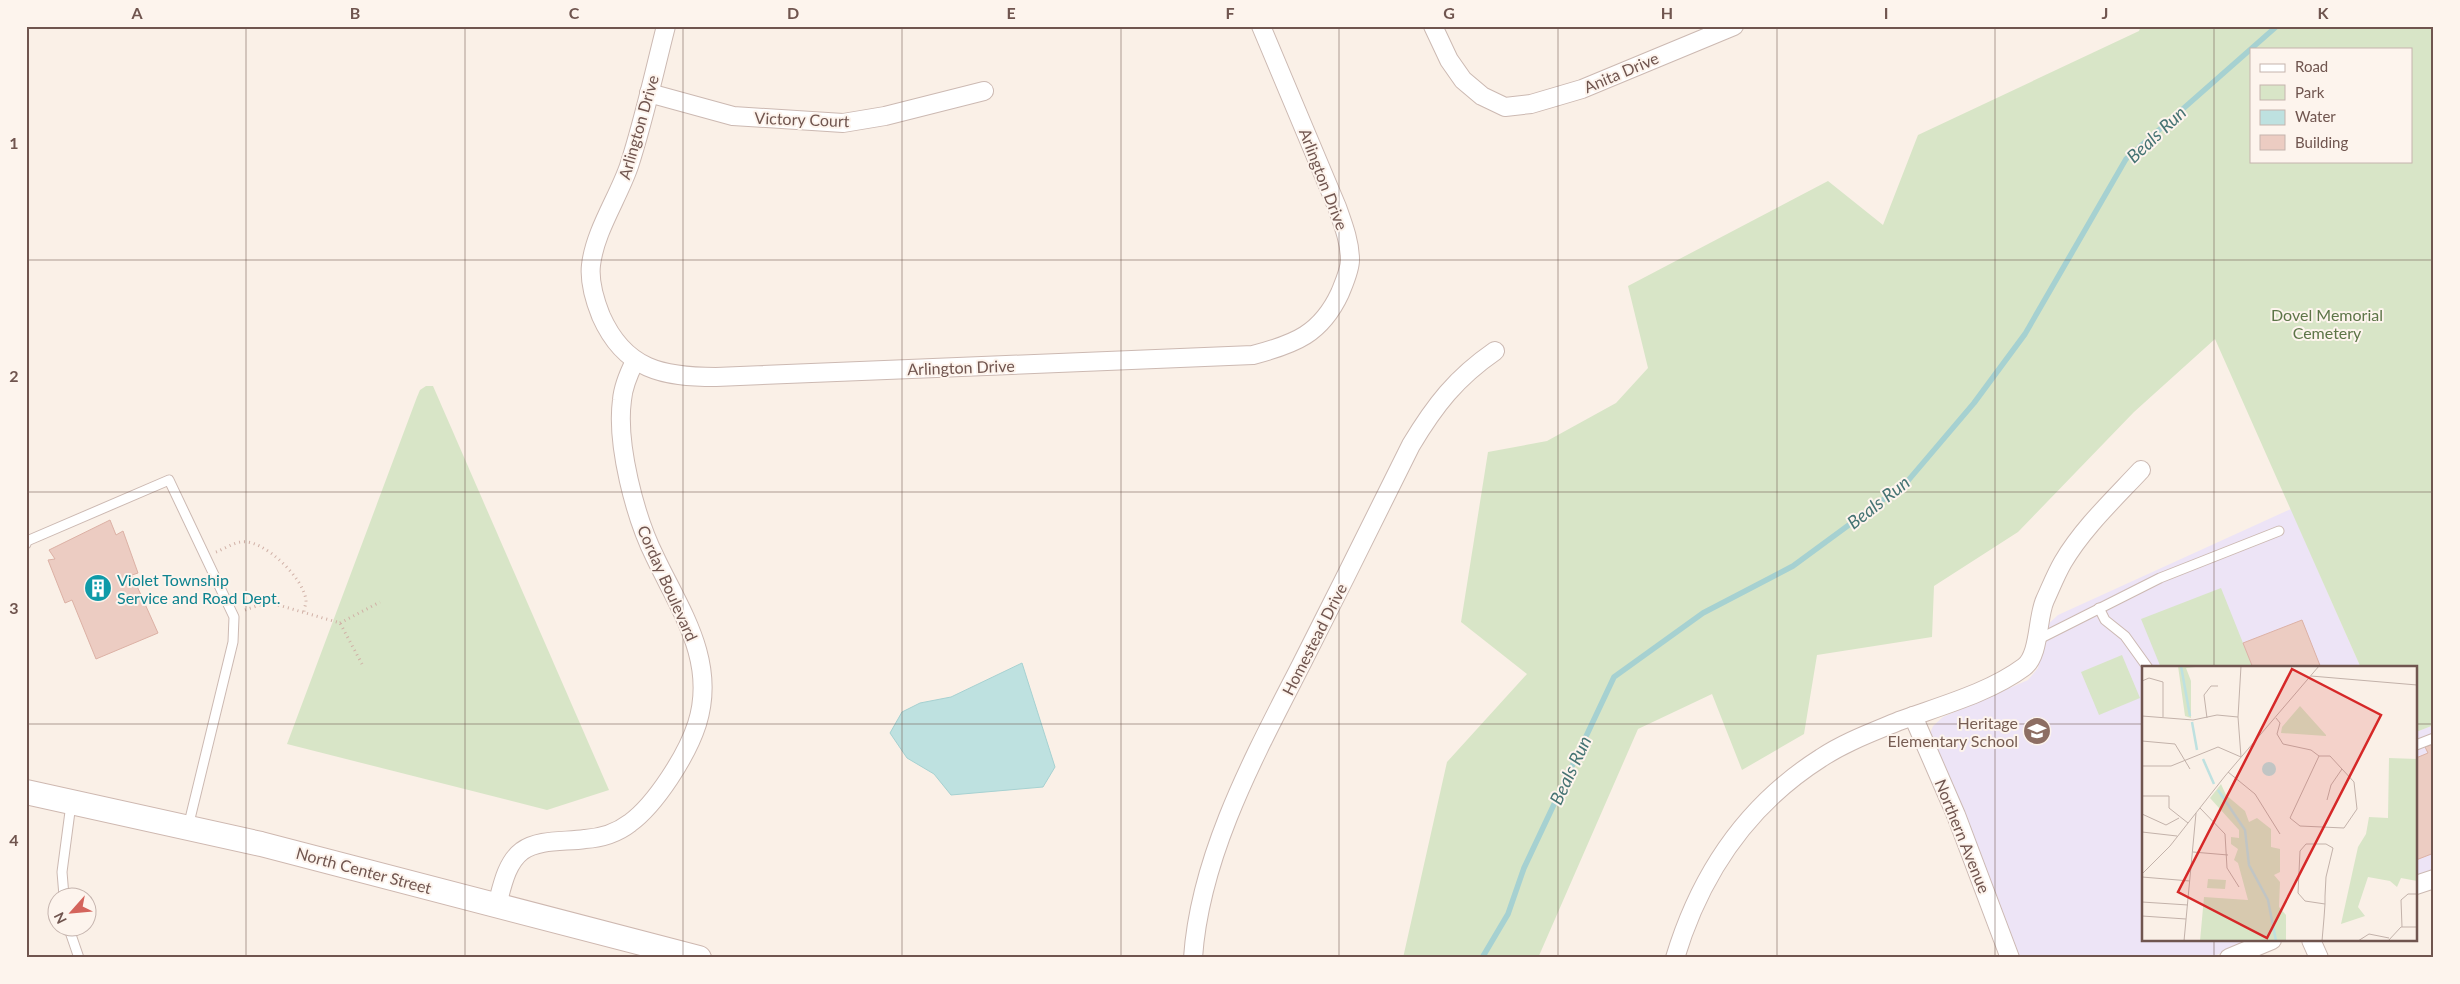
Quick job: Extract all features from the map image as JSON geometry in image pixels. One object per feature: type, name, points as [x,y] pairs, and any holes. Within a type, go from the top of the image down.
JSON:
[{"type":"main road","name":"North Center Street","points":[[26,792],[188,827],[699,958]]},
{"type":"street","name":"Arlington Drive","points":[[666,26],[629,166],[595,248],[591,266],[596,303],[606,327],[618,345],[635,360],[660,372],[681,377],[1253,355],[1288,346],[1312,331],[1331,311],[1344,283],[1350,261],[1347,238],[1338,207],[1261,26]]},
{"type":"street","name":"Anita Drive","points":[[1433,26],[1449,60],[1464,80],[1482,96],[1504,107],[1531,104],[1582,89],[1734,26]]},
{"type":"street","name":"Victory Court","points":[[649,93],[733,116],[843,123],[886,116],[984,91]]},
{"type":"street","name":"Homestead Drive","points":[[1192,958],[1198,916],[1208,876],[1256,754],[1411,445],[1431,412],[1449,389],[1470,368],[1495,352]]},
{"type":"street","name":"Corday Boulevard","points":[[496,905],[506,875],[514,860],[523,851],[538,844],[610,835],[630,823],[650,804],[677,764],[697,724],[702,703],[702,679],[692,630],[649,545],[629,480],[624,451],[621,400],[626,378],[635,360]]},
{"type":"street","points":[[1675,958],[1684,927],[1707,877],[1739,832],[1777,790],[1822,757],[1872,732],[1976,692],[2026,665],[2037,640],[2040,612],[2063,562],[2096,517],[2141,470]]},
{"type":"street","name":"Northern Avenue","points":[[1913,716],[1956,815],[2010,958]]},
{"type":"street","points":[[2418,884],[2434,879]]},
{"type":"street","points":[[2229,958],[2265,942]]},
{"type":"street","points":[[2313,942],[2319,958]]},
{"type":"lane","points":[[26,544],[28,541],[169,480],[234,617],[233,642],[188,827]]},
{"type":"lane","points":[[2037,640],[2160,578],[2279,531]]},
{"type":"lane","points":[[2098,608],[2105,620],[2125,636],[2147,666]]},
{"type":"lane","points":[[2418,744],[2434,738]]},
{"type":"lane","points":[[63,886],[62,872],[72,801]]},
{"type":"lane","points":[[71,936],[79,958]]},
{"type":"path","points":[[206,556],[242,542],[255,544],[273,554],[297,581],[306,599],[304,612]]},
{"type":"path","points":[[234,617],[254,606],[268,602],[340,623],[380,602]]},
{"type":"path","points":[[340,623],[362,664]]},
{"type":"shaded area","name":"Heritage Elementary School","points":[[2291,509],[2360,666],[2142,666],[2142,942],[2249,942],[2209,958],[2018,958],[1929,736],[1933,726],[1943,717],[2028,680],[2038,668],[2045,627],[2058,615]]},
{"type":"shaded area","points":[[2434,725],[2434,869],[2418,875],[2418,731]]},
{"type":"green space","name":"Dovel Memorial Cemetery","points":[[2141,26],[2434,26],[2434,725],[2418,731],[2418,666],[2360,666],[2215,339],[2134,412],[2018,532],[1934,586],[1932,637],[1817,655],[1804,734],[1742,770],[1712,694],[1638,729],[1538,958],[1403,958],[1447,762],[1527,674],[1461,622],[1488,452],[1547,441],[1616,403],[1648,368],[1628,286],[1828,181],[1883,225],[1918,135],[2139,31]]},
{"type":"green space","points":[[426,386],[433,386],[609,790],[547,810],[287,744],[417,397],[420,390]]},
{"type":"green space","points":[[2221,588],[2252,666],[2160,666],[2141,619]]},
{"type":"green space","points":[[2122,655],[2140,698],[2099,715],[2081,672]]},
{"type":"water","points":[[1022,663],[1055,767],[1043,787],[951,795],[934,774],[907,758],[890,733],[902,712],[920,703],[951,697]]},
{"type":"building","name":"Violet Township Service and Road Dept.","points":[[110,520],[116,535],[123,531],[138,573],[132,575],[158,633],[96,659],[72,600],[65,603],[48,560],[55,559],[49,550]]},
{"type":"building","points":[[2302,620],[2320,666],[2252,666],[2243,643]]},
{"type":"building","points":[[2434,744],[2434,853],[2418,859],[2418,757],[2428,753],[2425,747]]},
{"type":"waterway","name":"Beals Run","points":[[2252,48],[2277,26]]},
{"type":"waterway","name":"Beals Run","points":[[1482,958],[1508,914],[1524,868],[1614,677],[1703,613],[1793,566],[1906,483],[1974,403],[2025,334],[2126,159],[2250,50]]},
{"type":"place","name":"Violet Township Service and Road Dept.","points":[[98,588]]},
{"type":"place","name":"Heritage Elementary School","points":[[2037,731]]}]
